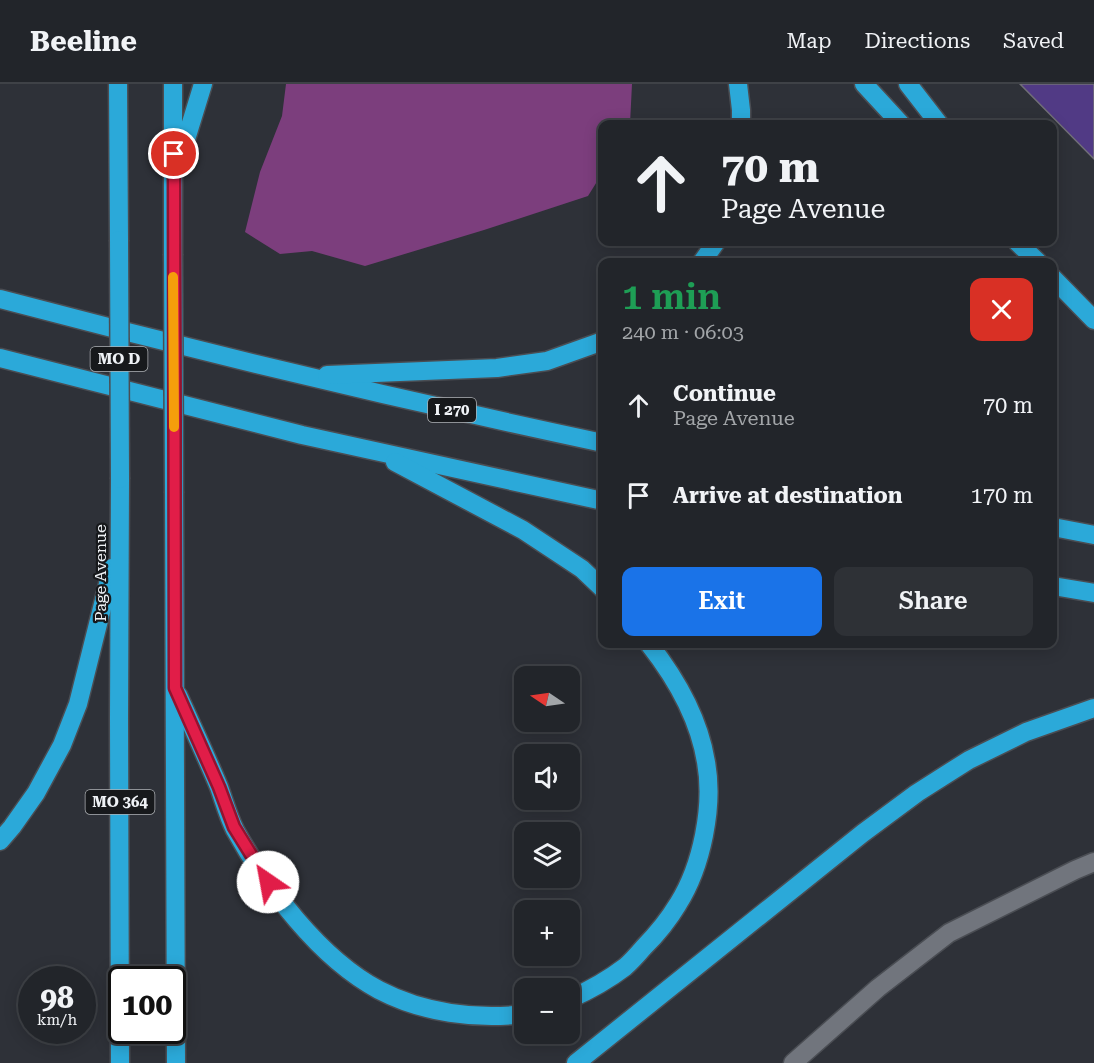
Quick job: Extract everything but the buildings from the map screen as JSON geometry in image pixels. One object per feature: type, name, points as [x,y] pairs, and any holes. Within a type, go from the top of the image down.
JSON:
[{"type":"highway","name":"Page Avenue","points":[[118,84],[120,1063]]},
{"type":"highway","points":[[173,84],[174,178]]},
{"type":"highway","points":[[174,178],[203,84]]},
{"type":"highway","points":[[738,84],[741,120]]},
{"type":"highway","points":[[864,84],[898,120]]},
{"type":"highway","points":[[908,84],[936,120]]},
{"type":"highway","name":"MO 364","points":[[174,178],[176,1063]]},
{"type":"highway","points":[[1021,246],[1034,258]]},
{"type":"highway","points":[[1032,246],[1042,258]]},
{"type":"highway","points":[[1057,277],[1072,298]]},
{"type":"highway","points":[[1057,282],[1094,320]]},
{"type":"highway","name":"I 270","points":[[0,299],[302,376],[598,441]]},
{"type":"highway","points":[[302,376],[497,368],[547,361],[598,343]]},
{"type":"highway","points":[[0,358],[291,432],[598,500]]},
{"type":"highway","points":[[374,451],[523,530],[582,569],[598,585]]},
{"type":"highway","points":[[1057,528],[1094,535]]},
{"type":"highway","points":[[0,841],[36,793],[62,745],[78,704],[119,540]]},
{"type":"highway","points":[[1057,587],[1094,593]]},
{"type":"highway","points":[[580,995],[595,988],[627,966],[656,935],[679,903],[696,865],[705,831],[707,773],[698,732],[672,677],[652,648]]},
{"type":"highway","points":[[175,688],[219,787],[234,827],[250,855],[280,900],[343,966],[378,990],[409,1003],[450,1013],[485,1017],[514,1015]]},
{"type":"highway","points":[[576,1063],[917,793],[969,760],[1026,732],[1094,708]]},
{"type":"lane","points":[[793,1063],[878,988],[949,933],[1094,862]]},
{"type":"shaded area","points":[[286,84],[632,84],[630,120],[598,120],[598,180],[588,196],[365,266],[312,251],[280,254],[245,232],[260,172],[282,116]]},
{"type":"slow traffic","points":[[173,277],[174,427]]},
{"type":"route","points":[[174,154],[175,688],[219,787],[234,827],[268,882]]}]
